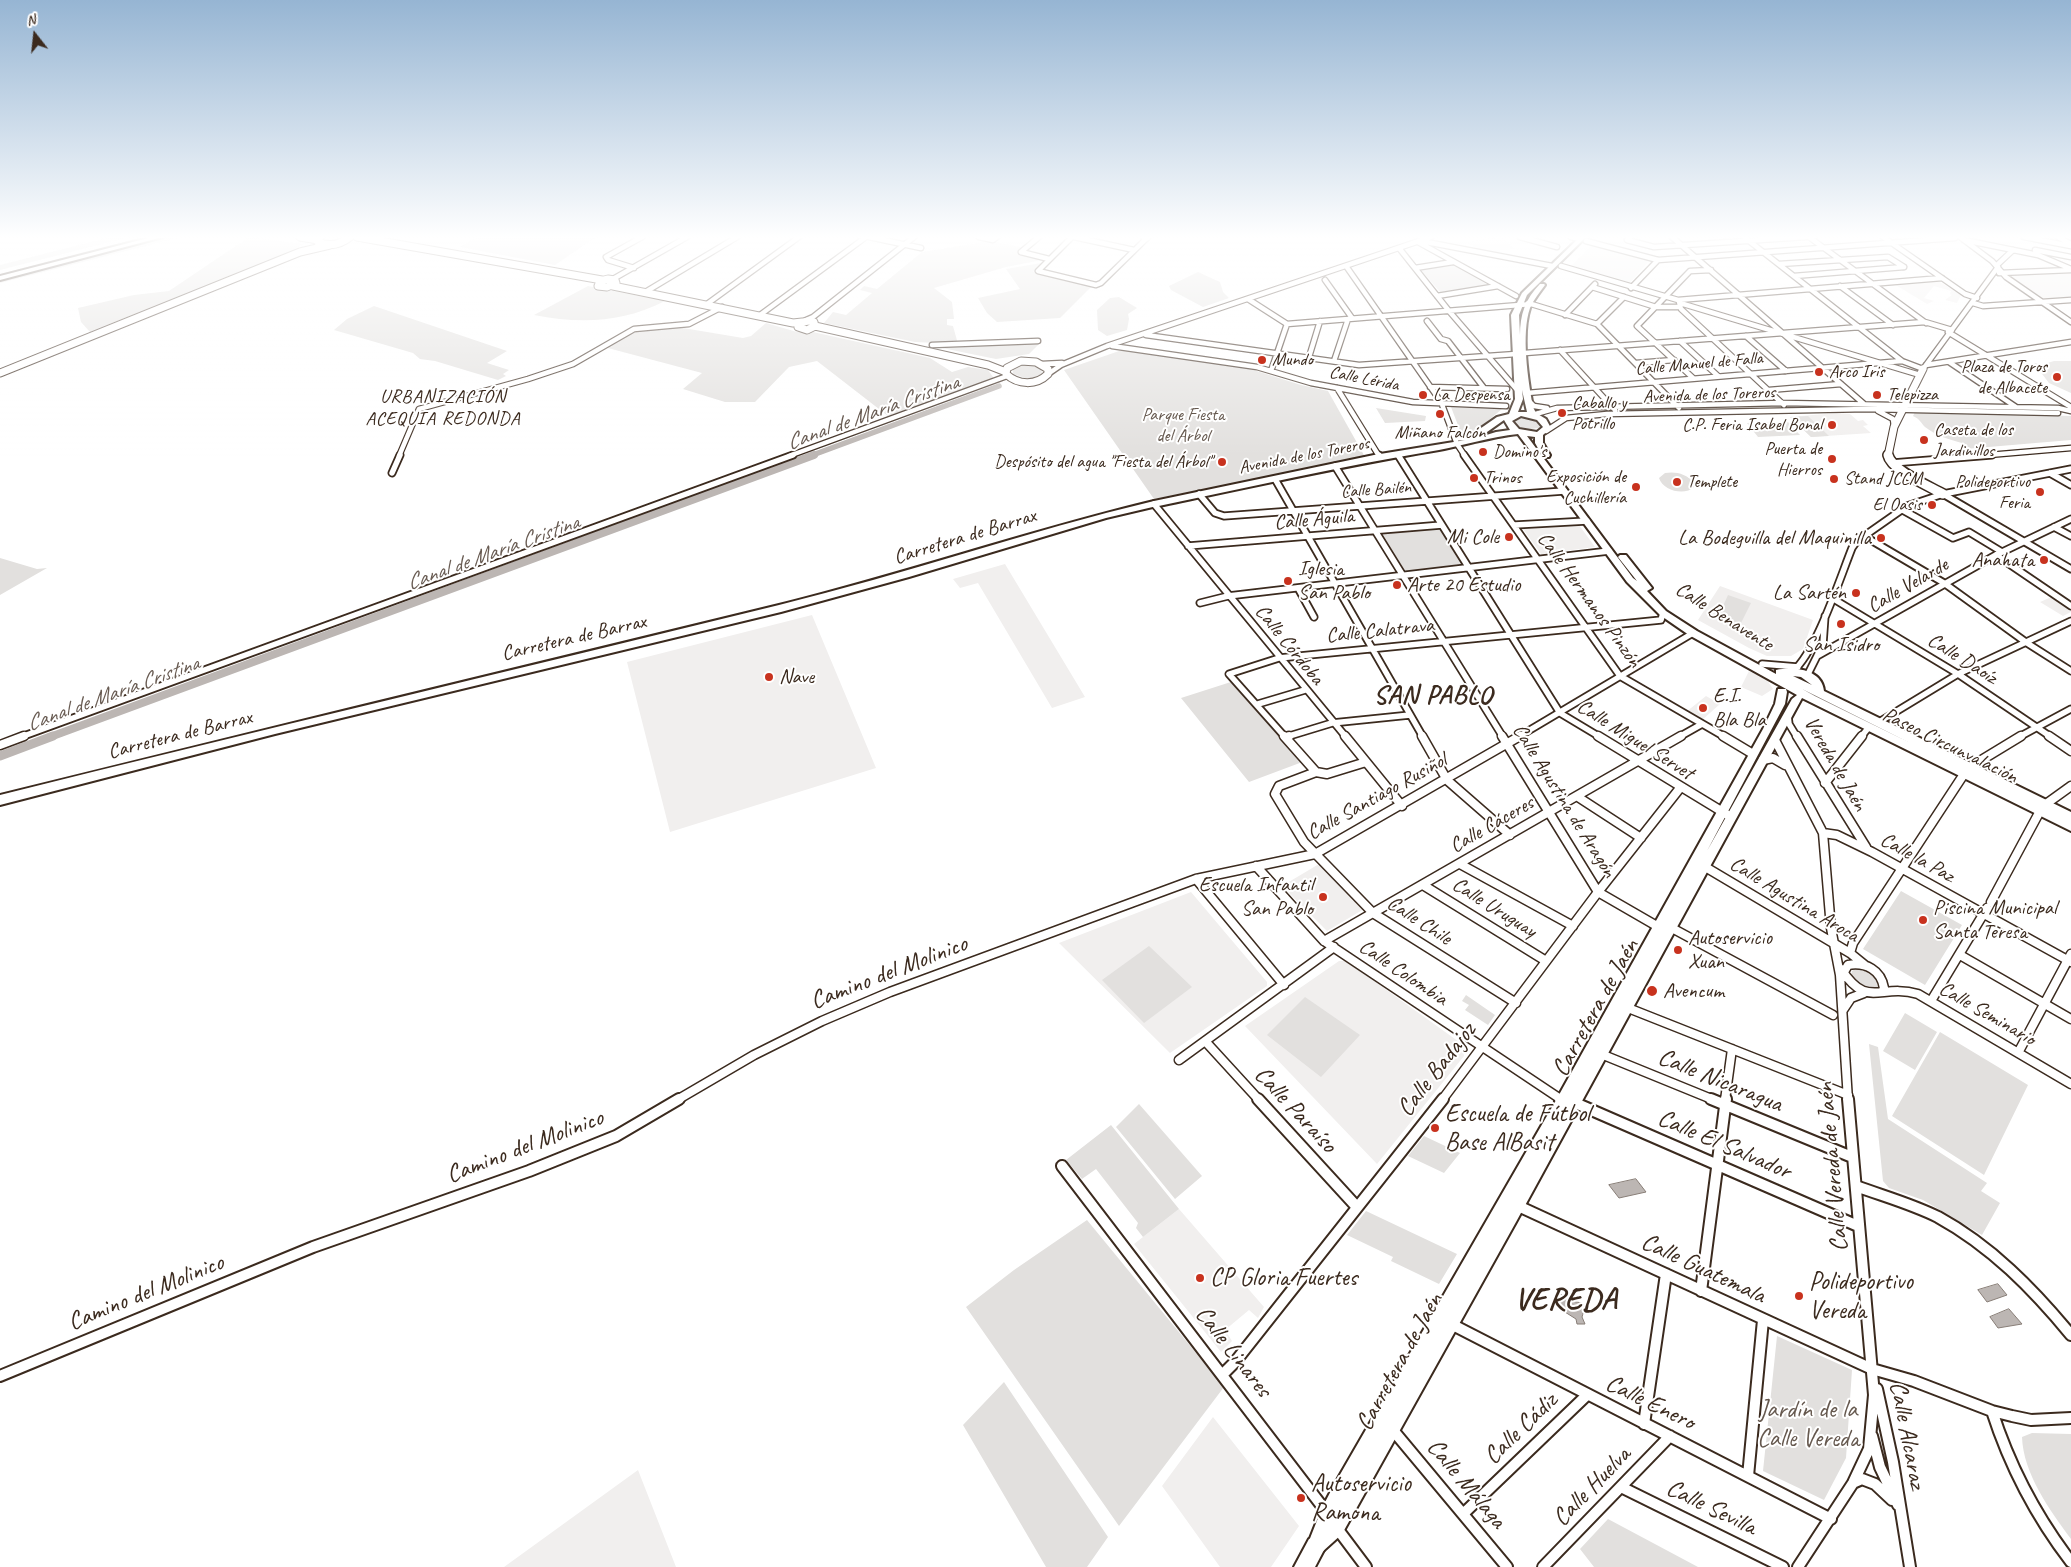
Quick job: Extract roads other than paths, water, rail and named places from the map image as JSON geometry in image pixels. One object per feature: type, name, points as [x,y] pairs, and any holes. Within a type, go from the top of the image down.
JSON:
[{"type":"highway","name":"Carretera de Barrax","points":[[0,800],[275,730],[781,608],[1103,516],[1154,504]]},
{"type":"highway","name":"Carretera de Jaén","points":[[1304,1567],[1316,1546]]},
{"type":"main road","points":[[1517,310],[1515,315],[1516,354],[1519,399],[1512,415],[1532,415],[1545,421],[1548,428],[1542,432]]},
{"type":"main road","points":[[1527,310],[1524,320],[1525,353],[1528,396],[1532,415]]},
{"type":"main road","name":"Avenida de los Toreros","points":[[1459,443],[1470,439],[1500,419],[1512,415]]},
{"type":"main road","name":"Calle Benavente","points":[[1512,415],[1508,423],[1519,432],[1587,521],[1644,585],[1682,618],[1762,664],[1778,676]]},
{"type":"main road","name":"Avenida de los Toreros","points":[[1154,504],[1496,434],[1542,432]]},
{"type":"main road","name":"Calle Benavente","points":[[1542,432],[1538,444],[1611,547],[1630,580],[1663,613],[1693,633],[1778,676]]},
{"type":"main road","points":[[1778,676],[1795,669],[1807,676]]},
{"type":"main road","points":[[1778,676],[1782,692]]},
{"type":"main road","points":[[1778,676],[1815,696]]},
{"type":"main road","name":"Paseo Circunvalación","points":[[1807,676],[1816,683],[1815,696]]},
{"type":"main road","name":"Paseo Circunvalación","points":[[1782,692],[1797,699],[1815,696],[1967,770],[2071,826]]},
{"type":"main road","name":"Carretera de Jaén","points":[[1758,761],[1775,740],[1782,713],[1782,692]]},
{"type":"main road","name":"Carretera de Jaén","points":[[1332,1521],[1666,930],[1700,863],[1758,761],[1782,713],[1797,699]]},
{"type":"main road","name":"Paseo Circunvalación","points":[[2041,811],[2071,816]]},
{"type":"main road","name":"Carretera de Jaén","points":[[1568,1102],[1601,1054],[1622,1006]]},
{"type":"main road","name":"Carretera de Jaén","points":[[1316,1546],[1392,1429],[1451,1324],[1512,1203]]},
{"type":"street","points":[[0,373],[156,310]]},
{"type":"street","points":[[392,473],[419,409],[528,379],[573,364],[634,329],[689,324],[716,310]]},
{"type":"street","points":[[735,310],[799,323],[815,324],[988,365],[1007,374],[1016,381],[1029,383],[1041,380],[1055,368],[1067,362],[1107,346],[1138,336],[1156,333],[1218,310]]},
{"type":"street","points":[[760,316],[768,310]]},
{"type":"street","points":[[799,323],[801,329],[815,324],[830,310]]},
{"type":"street","points":[[1265,310],[1287,324],[1382,316],[1424,317],[1459,310]]},
{"type":"street","points":[[1344,310],[1350,319]]},
{"type":"street","name":"Calle Hermanos Pinzón","points":[[1378,310],[1441,402],[1453,433],[1494,496],[1620,676],[1702,724],[1758,761]]},
{"type":"street","points":[[1512,310],[1515,315]]},
{"type":"street","points":[[1549,310],[1597,324],[1682,412]]},
{"type":"street","points":[[1565,315],[1570,310]]},
{"type":"street","points":[[1597,324],[1611,310]]},
{"type":"street","points":[[1653,310],[1637,326],[1693,378]]},
{"type":"street","points":[[1686,310],[1782,403]]},
{"type":"street","points":[[1703,310],[1884,363],[1923,370],[1948,362],[2071,342]]},
{"type":"street","points":[[1756,310],[1864,404]]},
{"type":"street","points":[[1837,310],[1902,361],[1923,370]]},
{"type":"street","points":[[1872,310],[1892,325]]},
{"type":"street","points":[[1909,310],[1925,322],[1951,332],[1989,355],[2071,410]]},
{"type":"street","points":[[1968,310],[1923,370],[1894,427],[1887,447],[1888,456],[1892,462],[1943,494],[2071,569]]},
{"type":"street","points":[[2053,310],[2071,322]]},
{"type":"street","points":[[1448,311],[1518,390]]},
{"type":"street","points":[[1424,317],[1441,339],[1448,341],[1484,388]]},
{"type":"street","points":[[1334,361],[1350,319]]},
{"type":"street","points":[[1309,357],[1320,321]]},
{"type":"street","points":[[1525,353],[1925,322]]},
{"type":"street","points":[[1271,371],[1287,324]]},
{"type":"street","points":[[1156,333],[1359,365],[1516,354]]},
{"type":"street","points":[[1746,336],[1786,371]]},
{"type":"street","points":[[1127,339],[1123,344],[1131,348]]},
{"type":"street","points":[[932,345],[1038,341]]},
{"type":"street","points":[[1680,341],[1718,376]]},
{"type":"street","name":"Calle Lérida","points":[[1107,346],[1246,365],[1337,388],[1412,402],[1506,406]]},
{"type":"street","points":[[1560,350],[1618,414]]},
{"type":"street","points":[[1636,363],[1674,360]]},
{"type":"street","points":[[988,365],[1027,361],[1042,364],[1067,362]]},
{"type":"street","name":"Calle Manuel de Falla","points":[[1528,396],[1593,386],[1902,361]]},
{"type":"street","points":[[1948,362],[2016,407]]},
{"type":"street","points":[[0,745],[1007,374],[1012,364]]},
{"type":"street","points":[[1042,364],[1048,369],[1048,374]]},
{"type":"street","points":[[1768,390],[1841,384]]},
{"type":"street","points":[[1430,387],[1507,389]]},
{"type":"street","points":[[1337,388],[1380,458]]},
{"type":"street","name":"Avenida de los Toreros","points":[[1528,396],[1540,408],[1614,408],[1782,403],[1864,404],[1904,407]]},
{"type":"street","name":"Avenida de los Toreros","points":[[1782,403],[1787,410]]},
{"type":"street","points":[[1904,407],[2016,407],[2071,410]]},
{"type":"street","points":[[1904,407],[2071,410]]},
{"type":"street","name":"Avenida de los Toreros","points":[[1542,432],[1558,421],[1570,417],[1682,412],[1904,407]]},
{"type":"street","name":"Avenida de los Toreros","points":[[1532,415],[1557,408]]},
{"type":"street","name":"Avenida de los Toreros","points":[[1868,409],[1888,415],[1893,419],[1894,427]]},
{"type":"street","points":[[1453,433],[1458,438],[1470,439]]},
{"type":"street","points":[[1892,462],[2071,448]]},
{"type":"street","name":"Calle Miguel Servet","points":[[1398,455],[1560,713],[1727,815]]},
{"type":"street","name":"Calle Agustina de Aragón","points":[[1335,466],[1598,892],[1666,930],[1838,1014]]},
{"type":"street","points":[[1762,664],[1795,669],[1825,616],[1852,548],[1864,536],[1901,509],[1943,494],[2071,469]]},
{"type":"street","points":[[2050,473],[2071,484]]},
{"type":"street","points":[[1275,479],[1310,536],[1447,780],[1510,834]]},
{"type":"street","name":"Calle Bailén","points":[[1199,494],[1218,515],[1564,491]]},
{"type":"street","name":"Calle Córdoba","points":[[1154,504],[1402,806]]},
{"type":"street","points":[[1901,509],[1953,538],[1969,532],[2002,552]]},
{"type":"street","name":"Calle Velarde","points":[[1817,656],[1944,583],[1996,555],[2071,519]]},
{"type":"street","points":[[1515,525],[1587,521]]},
{"type":"street","name":"Calle Águila","points":[[1188,546],[1442,525]]},
{"type":"street","points":[[2054,527],[2071,536]]},
{"type":"street","points":[[1864,536],[1944,583],[2027,643],[2071,671]]},
{"type":"street","points":[[1200,604],[1228,596],[1470,569],[1611,547]]},
{"type":"street","points":[[1996,555],[2071,606]]},
{"type":"street","points":[[1298,588],[1314,617]]},
{"type":"street","name":"Calle Daoíz","points":[[1832,598],[1958,674],[2071,751]]},
{"type":"street","name":"Calle Calatrava","points":[[1316,772],[1258,704],[1229,674],[1279,658],[1661,620],[1663,613]]},
{"type":"street","points":[[1807,676],[1824,644],[1825,616]]},
{"type":"street","points":[[1825,783],[1874,725],[1958,674],[2071,621]]},
{"type":"street","name":"Calle Santiago Rusiñol","points":[[1052,933],[1196,879],[1315,854],[1447,780],[1693,633]]},
{"type":"street","points":[[1258,704],[1305,690]]},
{"type":"street","points":[[1850,953],[1853,943],[1903,871],[1967,770],[2036,727],[2071,709]]},
{"type":"street","name":"Vereda de Jaén","points":[[1782,713],[1861,843],[1872,852]]},
{"type":"street","points":[[1286,737],[1332,722],[1410,715]]},
{"type":"street","name":"Calle Cáceres","points":[[1324,940],[1578,797],[1702,724]]},
{"type":"street","name":"Calle Vereda de Jaén","points":[[1775,740],[1823,833],[1833,943],[1840,975],[1838,1014],[1848,1095],[1874,1395],[1869,1449],[1853,1483],[1798,1567]]},
{"type":"street","name":"Vereda de Jaén","points":[[1758,761],[1777,759],[1791,771]]},
{"type":"street","points":[[1316,772],[1327,774],[1366,762]]},
{"type":"street","name":"Calle Chile","points":[[1316,772],[1279,786],[1275,794],[1292,824],[1315,854],[1373,913],[1516,1003]]},
{"type":"street","points":[[1931,1001],[1960,955],[2041,811],[2071,786]]},
{"type":"street","name":"Calle Badajoz","points":[[1223,1374],[1235,1362],[1356,1206],[1483,1048],[1598,892],[1680,788]]},
{"type":"street","points":[[1578,797],[1641,838]]},
{"type":"street","name":"Calle la Paz","points":[[1823,833],[1838,835],[1872,852],[1903,871],[1987,908],[2070,959]]},
{"type":"street","name":"Calle Agustina Aroca","points":[[1700,863],[1850,953],[1882,978],[1884,988],[1882,992]]},
{"type":"street","points":[[1460,864],[1573,926]]},
{"type":"street","name":"Calle Colombia","points":[[1256,866],[1324,940],[1483,1048],[1568,1102]]},
{"type":"street","points":[[1196,879],[1284,985]]},
{"type":"street","name":"Calle Uruguay","points":[[1423,884],[1546,961]]},
{"type":"street","name":"Camino del Molinico","points":[[0,1376],[312,1247],[529,1171],[616,1136],[754,1055],[822,1021],[890,992],[1052,933]]},
{"type":"street","points":[[1179,1060],[1334,947]]},
{"type":"street","points":[[1960,955],[2071,1019]]},
{"type":"street","points":[[2018,1053],[2070,959]]},
{"type":"street","name":"Calle Vereda de Jaén","points":[[1836,960],[1845,977]]},
{"type":"street","points":[[1865,994],[1852,986],[1845,977],[1844,972],[1848,965],[1866,966]]},
{"type":"street","name":"Calle Seminario","points":[[1865,994],[1902,989],[1931,1001],[2071,1084]]},
{"type":"street","points":[[1838,1014],[1848,999],[1856,994],[1865,994]]},
{"type":"street","points":[[1622,1006],[1848,1095]]},
{"type":"street","name":"Calle Paraíso","points":[[1205,1041],[1356,1206]]},
{"type":"street","points":[[1701,1291],[1732,1049]]},
{"type":"street","name":"Calle Nicaragua","points":[[1601,1054],[1852,1157]]},
{"type":"street","name":"Calle El Salvador","points":[[1568,1102],[1858,1226]]},
{"type":"street","name":"Calle Linares","points":[[1062,1166],[1223,1374],[1366,1567]]},
{"type":"street","points":[[1856,1186],[1923,1210],[1974,1240],[2032,1292],[2071,1334]]},
{"type":"street","name":"Calle Guatemala","points":[[1512,1203],[1872,1369],[1914,1381],[1992,1410],[2031,1420],[2071,1418]]},
{"type":"street","points":[[1644,1424],[1666,1274]]},
{"type":"street","points":[[1748,1476],[1763,1320]]},
{"type":"street","name":"Calle Enero","points":[[1451,1324],[1830,1519]]},
{"type":"street","name":"Calle Alcaraz","points":[[1872,1369],[1893,1462],[1910,1567]]},
{"type":"street","name":"Calle Cádiz","points":[[1463,1514],[1586,1395]]},
{"type":"street","points":[[1992,1410],[2004,1450],[2022,1491],[2043,1526],[2071,1562]]},
{"type":"street","name":"Calle Málaga","points":[[1392,1429],[1507,1567]]},
{"type":"street","name":"Calle Alcaraz","points":[[1871,1429],[1880,1467],[1900,1510]]},
{"type":"street","name":"Calle Huelva","points":[[1543,1567],[1670,1436]]},
{"type":"street","name":"Calle Alcaraz","points":[[1853,1483],[1862,1479],[1875,1484],[1900,1510]]},
{"type":"street","name":"Calle Sevilla","points":[[1621,1487],[1782,1567]]},
{"type":"waterway","name":"Canal de María Cristina","points":[[810,456],[999,386]]},
{"type":"waterway","name":"Canal de María Cristina","points":[[50,737],[814,455]]},
{"type":"waterway","name":"Canal de María Cristina","points":[[0,756],[53,736]]},
{"type":"place","name":"Mundo","points":[[1262,360]]},
{"type":"place","name":"Arco Iris","points":[[1819,372]]},
{"type":"place","name":"Plaza de Toros de Albacete","points":[[2057,377]]},
{"type":"place","name":"La Despensa","points":[[1423,395]]},
{"type":"place","name":"Telepizza","points":[[1877,395]]},
{"type":"place","name":"Caballo y Potrillo","points":[[1562,413]]},
{"type":"place","name":"Miñano Falcón","points":[[1440,414]]},
{"type":"place","name":"C.P. Feria Isabel Bonal","points":[[1832,425]]},
{"type":"place","name":"Caseta de los Jardinillos","points":[[1924,440]]},
{"type":"place","name":"Domino's","points":[[1483,452]]},
{"type":"place","name":"Puerta de Hierros","points":[[1832,459]]},
{"type":"place","name":"Despósito del agua \"Fiesta del Árbol\"","points":[[1222,462]]},
{"type":"place","name":"Trinos","points":[[1474,478]]},
{"type":"place","name":"Stand JCCM","points":[[1834,479]]},
{"type":"place","name":"Templete","points":[[1677,482]]},
{"type":"place","name":"Exposición de Cuchillería","points":[[1636,487]]},
{"type":"place","name":"Polideportivo Feria","points":[[2040,492]]},
{"type":"place","name":"El Oasis","points":[[1932,505]]},
{"type":"place","name":"Mi Cole","points":[[1509,537]]},
{"type":"place","name":"La Bodeguilla del Maquinilla","points":[[1881,538]]},
{"type":"place","name":"Anahata","points":[[2044,560]]},
{"type":"place","name":"Iglesia San Pablo","points":[[1288,581]]},
{"type":"place","name":"Arte 20 Estudio","points":[[1397,585]]},
{"type":"place","name":"La Sartén","points":[[1856,593]]},
{"type":"place","name":"San Isidro","points":[[1841,624]]},
{"type":"place","name":"Nave","points":[[769,677]]},
{"type":"place","name":"E.I. Bla Bla","points":[[1703,708]]},
{"type":"place","name":"Escuela Infantil San Pablo","points":[[1323,897]]},
{"type":"place","name":"Piscina Municipal Santa Teresa","points":[[1923,920]]},
{"type":"place","name":"Autoservicio Xuan","points":[[1678,950]]},
{"type":"place","name":"Avencum","points":[[1652,991]]},
{"type":"place","name":"Escuela de Fútbol Base AlBasit","points":[[1435,1128]]},
{"type":"place","name":"CP Gloria Fuertes","points":[[1200,1278]]},
{"type":"place","name":"Polideportivo Vereda","points":[[1799,1296]]},
{"type":"place","name":"Autoservicio Ramona","points":[[1301,1498]]},
{"type":"district","name":"URBANIZACIÓN ACEQUIA REDONDA","points":[[443,408]]},
{"type":"district","name":"SAN PABLO","points":[[1433,696]]},
{"type":"district","name":"VEREDA","points":[[1566,1301]]},
{"type":"park label","name":"Parque Fiesta del Árbol","points":[[1183,425]]},
{"type":"park label","name":"Jardín de la Calle Vereda","points":[[1808,1424]]}]
